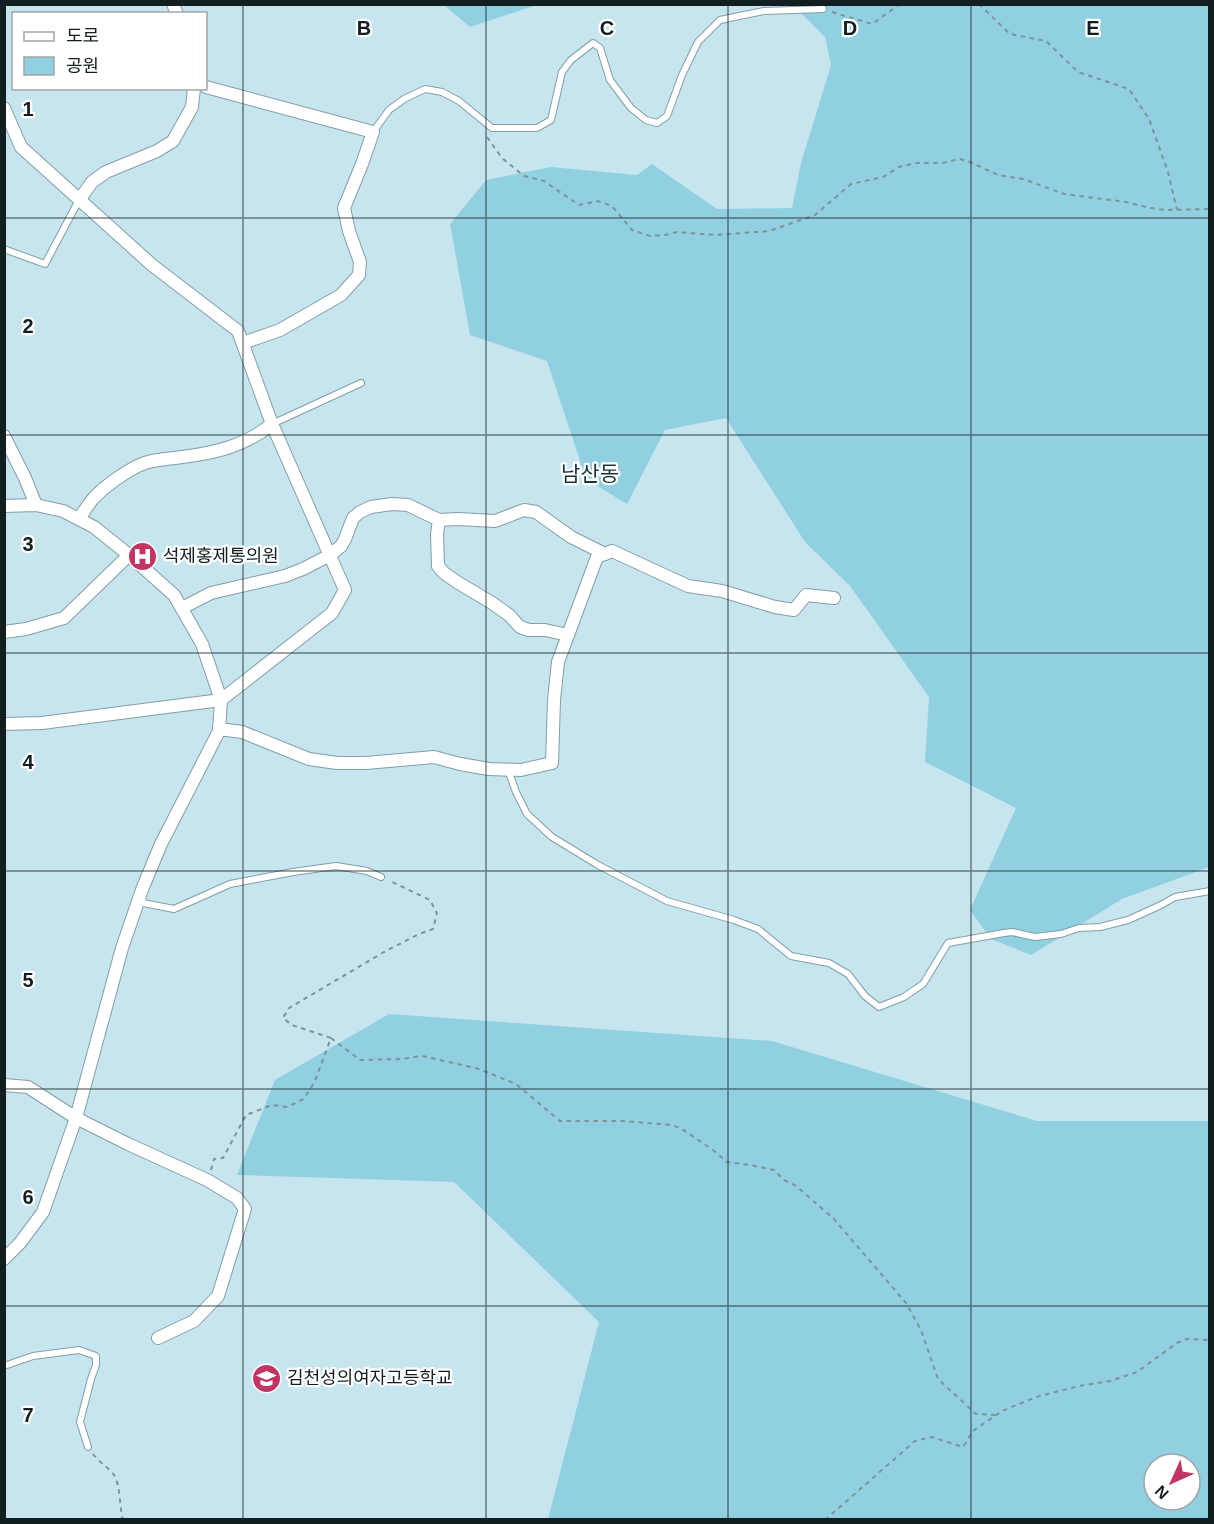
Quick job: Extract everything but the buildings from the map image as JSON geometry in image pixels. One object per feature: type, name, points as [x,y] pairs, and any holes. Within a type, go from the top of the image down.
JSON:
[{"type":"street","points":[[207,87],[373,132],[363,164],[344,208],[360,262],[359,275],[341,295],[280,330],[243,343]]},
{"type":"street","points":[[80,199],[92,182],[106,172],[157,152],[173,141],[192,107],[194,90]]},
{"type":"street","points":[[4,108],[21,147],[152,265],[238,331],[272,424],[345,590],[332,613],[221,700],[42,723],[4,724]]},
{"type":"street","points":[[79,519],[93,499],[111,484],[144,464],[213,453],[259,435],[272,424]]},
{"type":"street","points":[[4,436],[26,478],[36,505]]},
{"type":"street","points":[[182,608],[211,593],[285,576],[303,569],[330,555],[341,546],[353,518],[360,512],[371,507],[392,504],[408,505],[439,520],[495,521],[524,510],[536,512],[571,537],[605,554]]},
{"type":"street","points":[[4,506],[36,505],[63,511],[79,519],[94,527],[174,595],[202,644],[221,700],[219,730],[161,844],[122,948],[76,1118],[43,1212],[20,1243],[5,1258]]},
{"type":"street","points":[[439,520],[438,566],[444,573],[492,603],[520,627],[568,635]]},
{"type":"street","points":[[219,730],[242,732],[309,759],[337,763],[366,764],[434,757],[479,767],[521,770],[552,763],[558,662],[597,557],[612,551],[688,586],[722,591],[775,607],[794,610],[806,595],[834,598]]},
{"type":"street","points":[[4,632],[26,629],[64,618],[129,555]]},
{"type":"street","points":[[4,1085],[28,1088],[76,1118],[207,1180],[237,1198],[245,1209],[218,1296],[194,1321],[158,1338]]},
{"type":"lane","points":[[373,132],[389,110],[404,99],[425,89],[442,92],[459,101],[492,128],[537,128],[551,120],[562,72],[571,60],[594,42],[600,48],[610,80],[631,108],[646,120],[657,123],[666,116],[698,42],[720,20],[764,11],[823,9]]},
{"type":"lane","points":[[4,249],[45,264],[80,199]]},
{"type":"lane","points":[[272,424],[361,383]]},
{"type":"lane","points":[[508,769],[527,814],[552,837],[598,865],[667,901],[758,928],[791,956],[828,963],[848,974],[865,996],[879,1007],[904,997],[923,984],[948,943],[1012,932],[1035,937],[1061,934],[1079,928],[1100,927],[1128,920],[1161,906],[1175,897],[1209,891]]},
{"type":"lane","points":[[138,902],[174,909],[230,884],[293,872],[336,867],[368,871],[381,877]]},
{"type":"lane","points":[[4,1366],[33,1356],[80,1350],[96,1356],[96,1365],[80,1422],[88,1447]]},
{"type":"path","points":[[823,9],[872,24],[900,4]]},
{"type":"path","points":[[979,4],[1010,34],[1046,41],[1078,72],[1129,89],[1149,119],[1168,172],[1177,210]]},
{"type":"path","points":[[483,120],[484,131],[492,145],[502,158],[524,176],[554,186],[579,205],[598,201],[612,206],[633,230],[650,236],[677,232],[715,235],[770,231],[815,215],[850,184],[884,177],[898,167],[960,159],[998,175],[1023,179],[1064,194],[1126,202],[1149,208],[1209,209]]},
{"type":"path","points":[[381,877],[430,900],[437,913],[433,929],[384,952],[289,1008],[283,1018],[292,1025],[331,1038],[360,1060],[422,1056],[478,1070],[516,1084],[560,1121],[604,1120],[672,1125],[682,1129],[727,1162],[774,1170],[833,1218],[906,1303],[921,1330],[938,1379],[976,1414],[997,1415]]},
{"type":"path","points":[[207,1180],[214,1159],[223,1158],[246,1115],[272,1105],[287,1107],[304,1099],[315,1081],[331,1038]]},
{"type":"path","points":[[825,1520],[915,1441],[932,1437],[963,1447],[973,1431],[1002,1411],[1036,1397],[1110,1381],[1137,1372],[1177,1343],[1187,1339],[1209,1340]]},
{"type":"path","points":[[88,1447],[115,1476],[123,1520]]},
{"type":"green space","points":[[444,5],[537,5],[470,27]]},
{"type":"green space","points":[[793,5],[1209,5],[1209,867],[1122,899],[1031,955],[991,939],[970,910],[1016,808],[925,762],[929,697],[850,586],[805,542],[726,418],[665,430],[627,504],[586,479],[547,361],[470,335],[450,224],[486,180],[551,167],[637,175],[652,164],[717,209],[792,208],[801,163],[831,65],[825,37]]},
{"type":"green space","points":[[389,1014],[772,1041],[1037,1121],[1209,1121],[1209,1519],[548,1519],[599,1322],[454,1182],[237,1175],[275,1080]]},
{"type":"place","name":"석제홍제통의원","points":[[142,556]]},
{"type":"place","name":"김천성의여자고등학교","points":[[266,1378]]},
{"type":"district","name":"남산동","points":[[590,473]]}]
